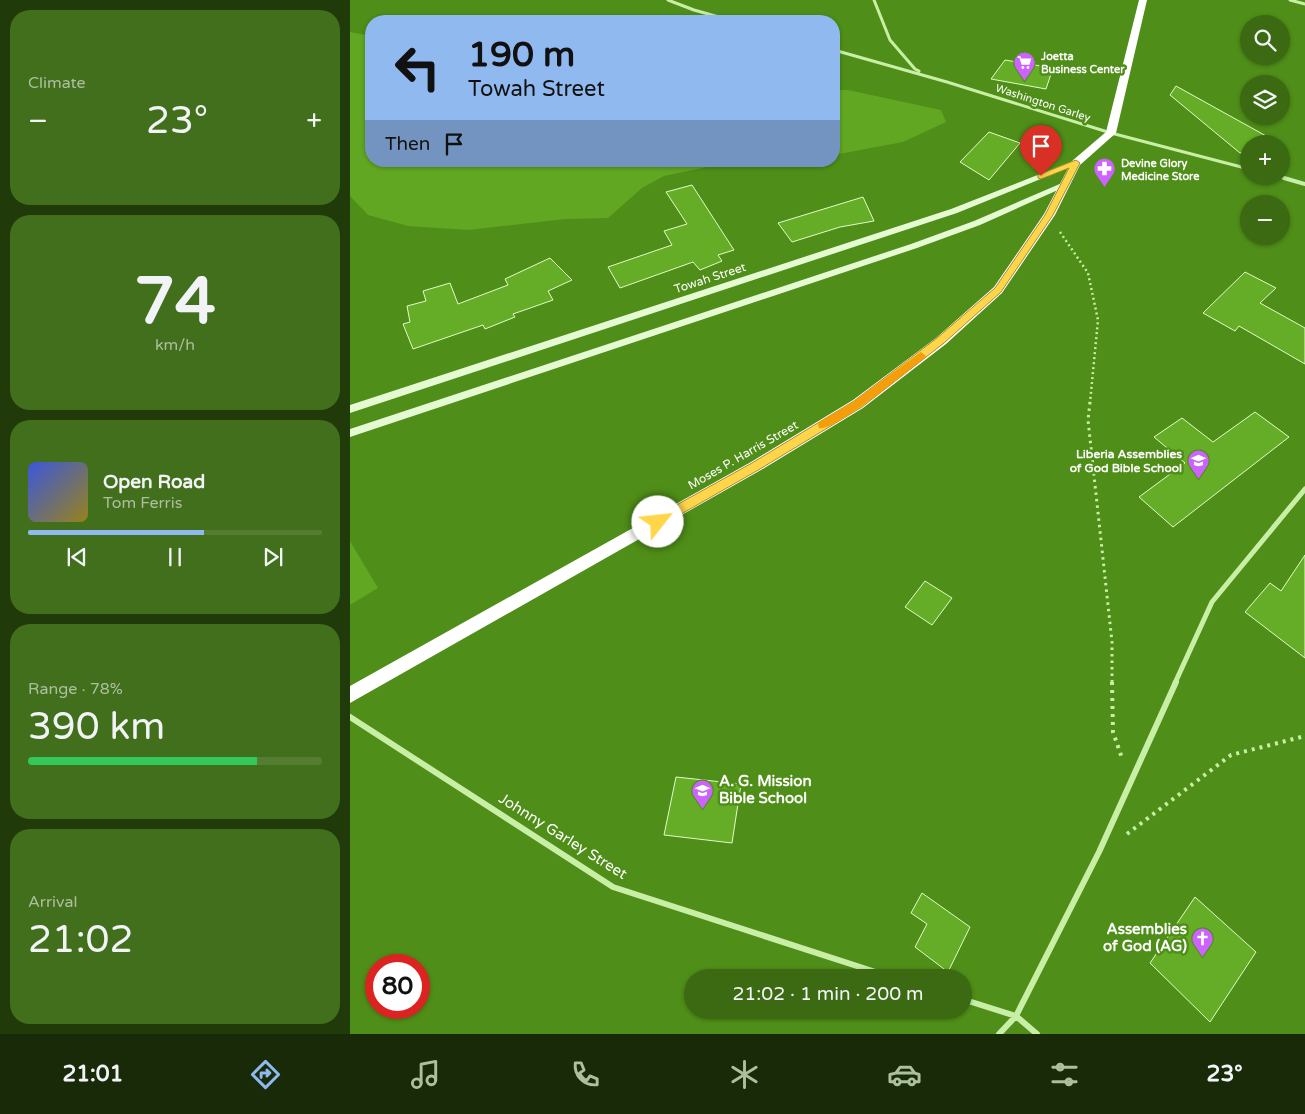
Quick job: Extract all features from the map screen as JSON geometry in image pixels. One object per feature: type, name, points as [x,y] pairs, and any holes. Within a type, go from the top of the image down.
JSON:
[{"type":"highway","points":[[1076,163],[1111,133],[1142,0]]},
{"type":"highway","name":"Moses P. Harris Street","points":[[350,695],[747,471],[858,404],[941,341],[998,290],[1049,215],[1076,163]]},
{"type":"street","points":[[668,0],[712,15]]},
{"type":"street","points":[[874,0],[890,40],[915,69],[948,82]]},
{"type":"street","points":[[1290,0],[1305,4]]},
{"type":"street","name":"Washington Garley","points":[[840,52],[948,82],[1111,133],[1240,167]]},
{"type":"street","name":"Towah Street","points":[[350,409],[954,211],[1076,163]]},
{"type":"street","points":[[1290,180],[1305,184]]},
{"type":"street","points":[[350,433],[914,246],[977,223],[1065,185]]},
{"type":"street","points":[[999,1034],[1016,1016],[1099,852],[1212,602],[1305,489]]},
{"type":"street","name":"Johnny Garley Street","points":[[350,717],[613,887],[866,969]]},
{"type":"street","points":[[972,1002],[1016,1016],[1037,1034]]},
{"type":"path","points":[[1049,215],[1088,273],[1098,320],[1088,420],[1112,642],[1113,732],[1131,784]]},
{"type":"path","points":[[1099,852],[1155,814],[1231,756],[1305,736]]},
{"type":"green space","points":[[350,32],[365,35],[365,167],[707,167],[664,176],[642,188],[608,218],[566,219],[468,230],[408,226],[368,215],[350,196]]},
{"type":"green space","points":[[840,90],[848,90],[941,110],[946,122],[903,142],[840,154]]},
{"type":"green space","points":[[350,541],[378,588],[350,605]]},
{"type":"building","points":[[1005,60],[1053,68],[1046,89],[991,79]]},
{"type":"building","points":[[1176,86],[1240,121],[1240,125],[1246,125],[1264,135],[1240,135],[1240,153],[1170,95]]},
{"type":"building","points":[[989,132],[1020,143],[989,180],[960,162]]},
{"type":"building","points":[[692,185],[734,250],[718,255],[722,261],[700,270],[693,262],[620,288],[608,267],[672,245],[664,231],[687,224],[666,192]]},
{"type":"building","points":[[863,197],[874,221],[840,227],[792,242],[778,223]]},
{"type":"building","points":[[550,258],[572,280],[548,291],[553,300],[513,314],[515,317],[485,329],[483,325],[413,349],[403,324],[410,322],[407,306],[426,301],[423,291],[450,283],[458,304],[508,285],[505,279]]},
{"type":"building","points":[[1245,272],[1276,288],[1260,303],[1305,328],[1305,364],[1239,326],[1235,331],[1203,313]]},
{"type":"building","name":"Liberia Assemblies of God Bible School","points":[[1255,412],[1289,437],[1173,527],[1139,497],[1185,463],[1154,437],[1182,418],[1213,442]]},
{"type":"building","points":[[1305,555],[1305,658],[1245,612],[1270,583],[1281,591]]},
{"type":"building","points":[[925,581],[952,598],[932,625],[905,607]]},
{"type":"building","name":"A. G. Mission Bible School","points":[[676,777],[741,784],[732,843],[664,835]]},
{"type":"building","points":[[922,893],[970,927],[949,969],[944,969],[915,947],[927,924],[911,913]]},
{"type":"building","name":"Assemblies of God (AG)","points":[[1195,897],[1256,952],[1210,1022],[1150,963]]},
{"type":"slow traffic","points":[[823,425],[858,404],[921,356]]},
{"type":"place","name":"Joetta Business Center","points":[[1025,81]]},
{"type":"place","name":"Devine Glory Medicine Store","points":[[1105,188]]},
{"type":"place","name":"Liberia Assemblies of God Bible School","points":[[1198,480]]},
{"type":"place","name":"A. G. Mission Bible School","points":[[703,809]]},
{"type":"place","name":"Assemblies of God (AG)","points":[[1203,957]]},
{"type":"route","points":[[658,522],[756,466],[858,404],[941,341],[998,290],[1049,215],[1076,163],[1041,176]]}]
